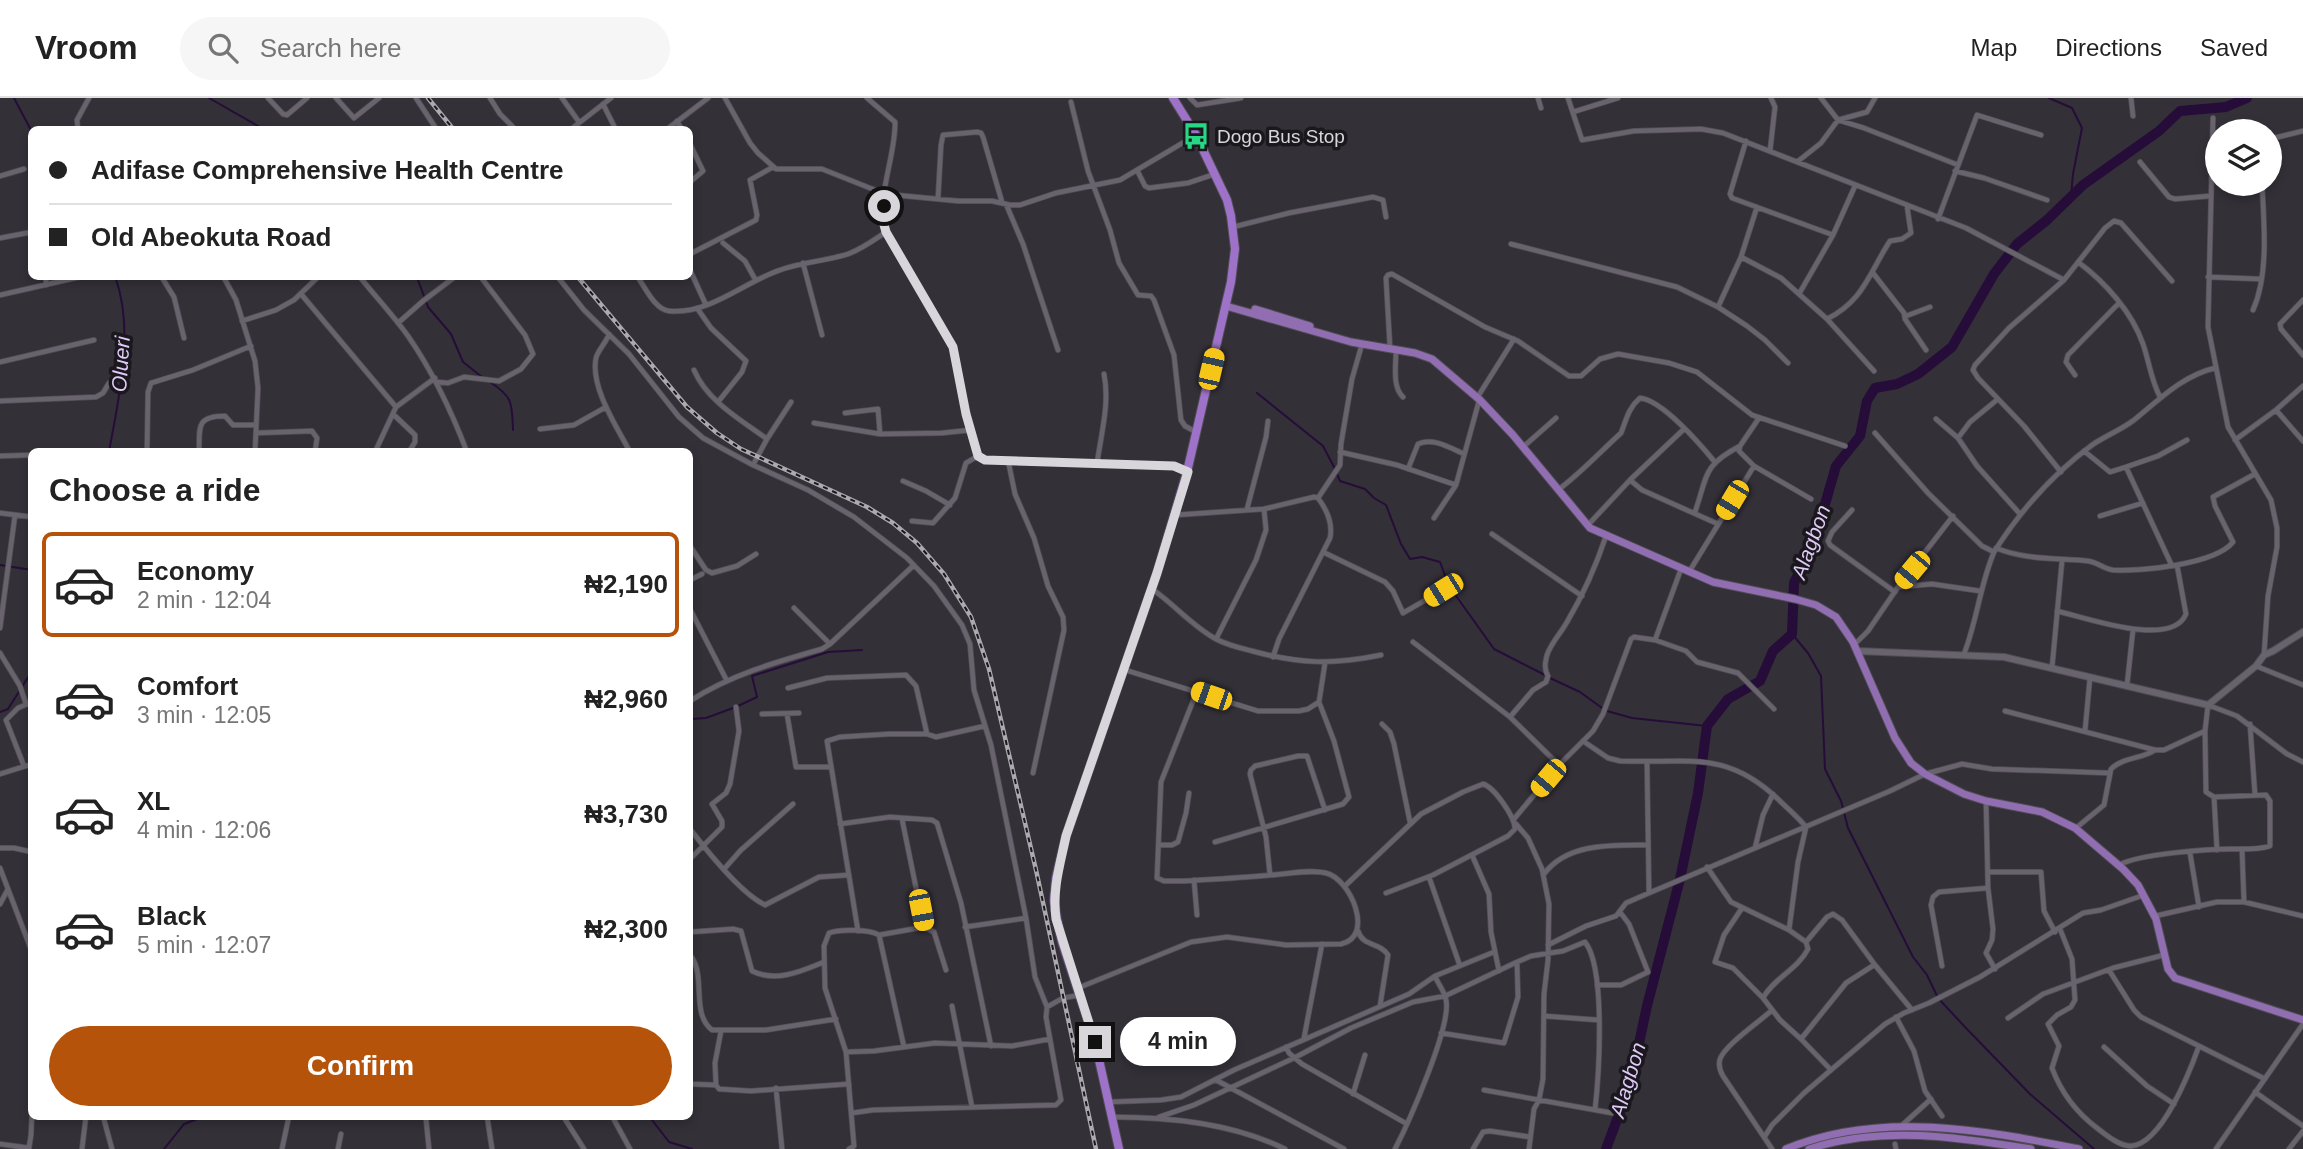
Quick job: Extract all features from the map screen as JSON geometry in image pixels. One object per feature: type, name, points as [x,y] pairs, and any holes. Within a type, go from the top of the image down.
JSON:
[{"type":"highway","points":[[1118,1149],[1095,1042],[1056,919],[1054,900],[1066,836],[1188,472],[1226,303],[1235,249],[1227,200],[1196,135],[1173,98]]},
{"type":"main road","points":[[1226,303],[1351,342],[1432,359],[1478,399],[1587,526],[1713,582],[1795,599],[1816,605],[1836,617],[1856,648],[1895,738],[1911,763],[1925,774],[1964,793],[1986,801],[2042,812],[2075,828],[2138,885],[2155,916],[2171,975],[2181,982],[2256,1003],[2303,1022]]},
{"type":"main road","points":[[1786,1149],[1838,1132],[1900,1127],[1944,1128],[2079,1149]]},
{"type":"main road","points":[[1809,1149],[1839,1140],[1893,1135],[1943,1137],[2031,1149]]},
{"type":"street","points":[[78,126],[77,120],[89,98]]},
{"type":"street","points":[[268,98],[287,115],[307,98]]},
{"type":"street","points":[[336,98],[354,118],[379,98]]},
{"type":"street","points":[[416,98],[434,126]]},
{"type":"street","points":[[490,98],[512,126]]},
{"type":"street","points":[[562,98],[579,122]]},
{"type":"street","points":[[574,126],[611,98]]},
{"type":"street","points":[[671,126],[708,98]]},
{"type":"street","points":[[725,98],[750,143],[773,167]]},
{"type":"street","points":[[867,98],[895,122],[885,194],[883,221],[886,232],[953,347],[978,456],[985,460],[1174,466],[1188,472]]},
{"type":"street","points":[[1189,98],[1196,105],[1241,98]]},
{"type":"street","points":[[1538,98],[1541,108]]},
{"type":"street","points":[[1568,98],[1582,140],[1634,131],[1701,129],[1723,133],[1966,228],[2064,280]]},
{"type":"street","points":[[1573,112],[1618,98]]},
{"type":"street","points":[[1770,151],[1775,107],[1771,98]]},
{"type":"street","points":[[1821,98],[1838,120],[2046,200]]},
{"type":"street","points":[[1797,162],[1821,143],[1838,120],[1867,112],[1875,98]]},
{"type":"street","points":[[2131,98],[2133,116]]},
{"type":"street","points":[[1071,102],[1088,171],[1122,271],[1138,295],[1151,296],[1162,320],[1176,361],[1181,420],[1196,433]]},
{"type":"street","points":[[603,104],[614,126]]},
{"type":"street","points":[[1938,219],[1977,115],[2041,135]]},
{"type":"street","points":[[677,121],[680,126]]},
{"type":"street","points":[[2282,136],[2303,131]]},
{"type":"street","points":[[938,199],[943,135],[977,132],[981,134],[1004,203],[1023,244],[1058,350]]},
{"type":"street","points":[[693,252],[756,220],[750,180],[773,167],[822,169],[885,194],[1020,205],[1056,193],[1120,180],[1196,135]]},
{"type":"street","points":[[1745,141],[1730,194],[1732,198],[1833,235]]},
{"type":"street","points":[[693,150],[703,170],[693,180]]},
{"type":"street","points":[[2119,865],[2135,858],[2263,848],[2270,844],[2269,797],[2208,795],[2205,786],[2205,731],[2208,705],[2256,666],[2264,655],[2277,528],[2271,500],[2228,427],[2215,368],[2207,315],[2210,196],[2175,199],[2169,197],[2140,162]]},
{"type":"street","points":[[0,176],[24,169]]},
{"type":"street","points":[[1137,170],[1145,186],[1149,188],[1188,183],[1215,174]]},
{"type":"street","points":[[1800,294],[1833,235],[1855,186]]},
{"type":"street","points":[[2253,310],[2259,297],[2264,239],[2262,196]]},
{"type":"street","points":[[1232,227],[1373,197],[1383,200],[1386,217]]},
{"type":"street","points":[[1827,318],[1842,310],[1865,288],[1890,241],[1902,239],[1911,233],[1907,205]]},
{"type":"street","points":[[1718,307],[1741,257],[1757,207]]},
{"type":"street","points":[[2061,472],[1978,378],[1973,370],[1977,362],[2009,328],[2064,280],[2109,223],[2121,223],[2172,281]]},
{"type":"street","points":[[640,280],[660,308],[666,312],[697,308],[732,293],[755,279],[803,264],[846,255],[886,232]]},
{"type":"street","points":[[0,238],[28,233]]},
{"type":"street","points":[[723,243],[745,261],[755,279]]},
{"type":"street","points":[[1511,244],[1677,287],[1718,307],[1758,334],[1788,363]]},
{"type":"street","points":[[1741,257],[1781,278],[1800,294],[1827,318],[1874,371]]},
{"type":"street","points":[[2078,262],[2090,271],[2119,303],[2137,329],[2160,397]]},
{"type":"street","points":[[803,264],[822,335]]},
{"type":"street","points":[[1873,273],[1906,316],[1907,323],[1926,350]]},
{"type":"street","points":[[1403,397],[1396,386],[1386,278],[1392,274],[1485,327],[1542,355],[1569,376],[1581,376],[1596,362],[1618,354],[1647,357],[1689,368],[1752,415],[1845,446]]},
{"type":"street","points":[[693,276],[706,304]]},
{"type":"street","points":[[2208,277],[2260,279]]},
{"type":"street","points":[[46,280],[46,285]]},
{"type":"street","points":[[0,295],[67,280]]},
{"type":"street","points":[[163,280],[174,297],[184,338]]},
{"type":"street","points":[[225,280],[236,300],[251,346],[258,388],[255,448]]},
{"type":"street","points":[[242,321],[276,310],[294,300],[315,280]]},
{"type":"street","points":[[362,280],[398,323],[436,380],[457,422],[466,448]]},
{"type":"street","points":[[398,323],[451,280]]},
{"type":"street","points":[[378,448],[396,407],[436,380],[448,383],[464,377],[499,381],[521,369],[533,354],[525,335],[483,280]]},
{"type":"street","points":[[559,280],[648,377],[679,417],[704,438],[752,465],[808,490],[854,517],[898,550],[934,586],[962,625],[970,644],[974,690],[991,745],[1026,918],[1035,977],[1047,1007],[1046,1017],[1061,1100],[1056,1105],[852,1112]]},
{"type":"street","points":[[301,294],[396,407]]},
{"type":"street","points":[[2303,300],[2280,324],[2281,329],[2303,355]]},
{"type":"street","points":[[2075,375],[2066,362],[2068,355],[2119,303]]},
{"type":"street","points":[[1906,316],[1930,307]]},
{"type":"street","points":[[697,308],[711,328],[746,361],[742,372],[718,402]]},
{"type":"street","points":[[609,333],[596,360],[598,383],[606,407],[628,448]]},
{"type":"street","points":[[1434,518],[1456,485],[1478,399],[1514,339]]},
{"type":"street","points":[[0,362],[94,340]]},
{"type":"street","points":[[1318,498],[1340,466],[1352,379],[1362,343]]},
{"type":"street","points":[[147,448],[148,392],[151,383],[193,370],[251,346]]},
{"type":"street","points":[[1964,654],[1974,629],[1980,591],[1995,550],[2044,486],[2084,451],[2134,419],[2160,397],[2198,372],[2215,368]]},
{"type":"street","points":[[694,370],[700,384],[718,402],[767,439]]},
{"type":"street","points":[[1097,464],[1105,413],[1104,374]]},
{"type":"street","points":[[0,401],[96,397],[103,393],[108,383]]},
{"type":"street","points":[[2235,440],[2303,386]]},
{"type":"street","points":[[1558,491],[1621,433],[1623,423],[1634,403],[1640,398],[1647,399],[1684,429],[1714,461]]},
{"type":"street","points":[[1958,438],[1970,422],[1998,399]]},
{"type":"street","points":[[752,465],[791,402]]},
{"type":"street","points":[[540,429],[574,425],[606,407]]},
{"type":"street","points":[[845,413],[878,410],[880,435]]},
{"type":"street","points":[[2276,410],[2303,441]]},
{"type":"street","points":[[393,414],[415,435],[411,448]]},
{"type":"street","points":[[199,448],[199,427],[209,418],[225,416],[233,425],[256,425]]},
{"type":"street","points":[[1522,448],[1556,418]]},
{"type":"street","points":[[1695,512],[1705,486],[1706,475],[1714,461],[1740,446],[1759,418]]},
{"type":"street","points":[[1936,419],[1958,438],[1977,466],[2020,514]]},
{"type":"street","points":[[1247,509],[1268,421]]},
{"type":"street","points":[[814,424],[880,435],[971,430]]},
{"type":"street","points":[[1587,526],[1630,480],[1684,429]]},
{"type":"street","points":[[256,433],[312,431],[317,438],[316,448]]},
{"type":"street","points":[[1875,433],[1928,493],[1982,546],[2062,561],[2091,561],[2113,570],[2195,562],[2232,545],[2231,536],[2213,497],[2255,474]]},
{"type":"street","points":[[2084,451],[2110,472],[2158,456],[2188,440]]},
{"type":"street","points":[[1408,469],[1421,442],[1439,443],[1464,454]]},
{"type":"street","points":[[1740,446],[1739,451],[1754,466],[1811,499]]},
{"type":"street","points":[[1340,452],[1408,469],[1456,485]]},
{"type":"street","points":[[0,456],[28,455]]},
{"type":"street","points":[[912,521],[933,523],[950,505],[966,463],[978,456]]},
{"type":"street","points":[[1008,460],[1015,494],[1034,538],[1048,586],[1063,617],[1064,630],[1032,773]]},
{"type":"street","points":[[1689,572],[1754,466]]},
{"type":"street","points":[[2057,611],[2133,630],[2175,627],[2184,619],[2186,607],[2175,565],[2126,467]]},
{"type":"street","points":[[1630,480],[1642,489],[1718,524]]},
{"type":"street","points":[[903,481],[950,505]]},
{"type":"street","points":[[1174,515],[1264,509],[1314,497],[1324,505],[1332,529],[1273,657]]},
{"type":"street","points":[[2100,516],[2143,503]]},
{"type":"street","points":[[1216,639],[1256,560],[1266,530],[1264,509]]},
{"type":"street","points":[[1852,510],[1832,532],[1828,541],[1837,551],[1896,590],[1932,584],[1980,591]]},
{"type":"street","points":[[0,513],[28,517]]},
{"type":"street","points":[[0,628],[15,515]]},
{"type":"street","points":[[1856,648],[1896,590],[1953,516]]},
{"type":"street","points":[[1492,534],[1582,596]]},
{"type":"street","points":[[1510,717],[1533,690],[1546,682],[1548,676],[1545,668],[1550,647],[1582,596],[1606,536]]},
{"type":"street","points":[[693,550],[706,570],[712,573],[737,566],[756,554]]},
{"type":"street","points":[[1323,552],[1385,583],[1393,591],[1402,613],[1443,590]]},
{"type":"street","points":[[2052,668],[2062,561]]},
{"type":"street","points":[[693,699],[727,681],[762,667],[822,649],[860,618],[914,565]]},
{"type":"street","points":[[1656,640],[1681,569]]},
{"type":"street","points":[[693,578],[702,574]]},
{"type":"street","points":[[1151,588],[1216,639],[1273,657],[1325,663],[1381,655]]},
{"type":"street","points":[[794,608],[830,644]]},
{"type":"street","points":[[693,615],[727,681]]},
{"type":"street","points":[[2127,685],[2133,630]]},
{"type":"street","points":[[2264,655],[2303,632]]},
{"type":"street","points":[[1387,893],[1429,877],[1508,836],[1515,829],[1515,821],[1603,714],[1631,639],[1641,636],[1656,640],[1686,651],[1701,664],[1738,673],[1774,709]]},
{"type":"street","points":[[1413,642],[1510,717],[1559,765]]},
{"type":"street","points":[[1856,648],[2004,657],[2208,705],[2237,716],[2287,754],[2303,762]]},
{"type":"street","points":[[0,653],[28,701]]},
{"type":"street","points":[[1215,842],[1343,804],[1349,794],[1334,741],[1319,702],[1325,663]]},
{"type":"street","points":[[2256,666],[2303,685]]},
{"type":"street","points":[[1122,669],[1258,711],[1299,711],[1319,702]]},
{"type":"street","points":[[788,688],[827,678],[906,675],[916,685],[927,734]]},
{"type":"street","points":[[2085,731],[2090,677]]},
{"type":"street","points":[[1197,691],[1161,782],[1157,878],[1164,881],[1194,880],[1325,872],[1346,886],[1354,903],[1360,938],[1383,948],[1388,956],[1380,1006]]},
{"type":"street","points":[[28,704],[6,720],[28,763]]},
{"type":"street","points":[[693,856],[722,827],[722,821],[712,804],[726,793],[730,784],[739,731],[736,707]]},
{"type":"street","points":[[2005,711],[2155,750],[2164,750],[2205,731]]},
{"type":"street","points":[[762,714],[799,713]]},
{"type":"street","points":[[787,714],[796,767],[830,767]]},
{"type":"street","points":[[1382,724],[1390,732],[1394,744],[1410,822]]},
{"type":"street","points":[[2250,724],[2255,795]]},
{"type":"street","points":[[858,932],[826,743],[828,740],[850,736],[927,734],[936,737],[985,726]]},
{"type":"street","points":[[1583,741],[1608,758],[1619,761],[1708,762],[1729,766],[1748,774],[1773,794],[1806,827]]},
{"type":"street","points":[[2075,828],[2104,805],[2109,773],[2115,765],[2155,750]]},
{"type":"street","points":[[1270,875],[1264,828],[1251,769],[1307,756],[1325,810]]},
{"type":"street","points":[[1647,762],[1649,893]]},
{"type":"street","points":[[1548,945],[1620,912],[1626,903],[1925,774],[1962,764],[1992,769],[2109,773]]},
{"type":"street","points":[[0,774],[28,765]]},
{"type":"street","points":[[1346,886],[1410,822],[1438,803],[1483,785],[1490,788],[1528,838],[1544,874],[1548,894],[1544,1057],[1529,1149]]},
{"type":"street","points":[[1158,845],[1178,842],[1189,793]]},
{"type":"street","points":[[1754,848],[1763,815],[1773,794]]},
{"type":"street","points":[[2214,797],[2217,850]]},
{"type":"street","points":[[1986,801],[1988,888],[1993,929],[1992,940],[1986,953],[1994,969]]},
{"type":"street","points":[[725,868],[741,850],[793,804]]},
{"type":"street","points":[[840,824],[867,819],[902,818],[932,820],[937,824],[961,903],[991,1046]]},
{"type":"street","points":[[902,818],[924,927]]},
{"type":"street","points":[[1789,930],[1798,862],[1806,827]]},
{"type":"street","points":[[693,833],[757,901],[765,905],[819,877],[849,875]]},
{"type":"street","points":[[1544,874],[1553,862],[1583,849],[1647,845]]},
{"type":"street","points":[[0,848],[28,851]]},
{"type":"street","points":[[2242,849],[2244,902]]},
{"type":"street","points":[[2190,853],[2199,907]]},
{"type":"street","points":[[1472,855],[1489,894],[1494,952],[1499,971]]},
{"type":"street","points":[[1707,867],[1731,902],[1789,930],[1806,942],[1806,953],[1763,998]]},
{"type":"street","points":[[0,868],[28,942]]},
{"type":"street","points":[[1989,872],[2041,872],[2044,911],[2072,959],[2074,1004],[2048,1024],[2059,1046],[2052,1068],[2062,1090],[2075,1108],[2112,1139],[2132,1146],[2147,1138],[2185,1086],[2199,1046]]},
{"type":"street","points":[[1429,877],[1460,966]]},
{"type":"street","points":[[1194,880],[1197,915]]},
{"type":"street","points":[[1942,966],[1931,905],[1933,897],[1944,891],[1988,888]]},
{"type":"street","points":[[0,904],[8,889]]},
{"type":"street","points":[[1765,1136],[1772,1125],[1831,1070],[1896,1017],[1994,969],[2087,912],[2144,895]]},
{"type":"street","points":[[2155,916],[2217,902],[2244,902],[2303,916]]},
{"type":"street","points":[[1742,908],[1724,935],[1715,962],[1733,968],[1763,998],[1771,1011],[1831,1070]]},
{"type":"street","points":[[1597,985],[1621,985],[1648,972],[1629,924],[1620,912]]},
{"type":"street","points":[[1806,942],[1827,917],[1833,914],[1842,920],[1912,1010]]},
{"type":"street","points":[[965,928],[1026,918]]},
{"type":"street","points":[[849,1149],[854,1146],[846,1052],[825,988],[824,940],[829,933],[838,930],[871,930],[878,934],[924,927],[934,932],[946,970]]},
{"type":"street","points":[[693,932],[738,929],[742,933],[744,950],[752,971],[759,974],[786,975],[824,962]]},
{"type":"street","points":[[1047,1007],[1191,942],[1227,937],[1275,944],[1346,943],[1355,936],[1357,929]]},
{"type":"street","points":[[878,934],[904,1047]]},
{"type":"street","points":[[1558,939],[1563,951]]},
{"type":"street","points":[[1159,1117],[1194,1105],[1351,1028],[1413,1002],[1445,996],[1531,956],[1548,955],[1586,942],[1595,963],[1597,985],[1598,1083],[1595,1110]]},
{"type":"street","points":[[1304,1039],[1322,944]]},
{"type":"street","points":[[1108,1102],[1172,1099],[1409,993],[1435,976],[1494,952]]},
{"type":"street","points":[[2008,1018],[2043,994],[2109,970],[2165,955]]},
{"type":"street","points":[[693,962],[701,1009],[705,1023],[712,1030],[766,1030],[836,1019]]},
{"type":"street","points":[[1441,1033],[1504,1043],[1518,997],[1517,962]]},
{"type":"street","points":[[1801,1039],[1846,983],[1869,966],[1875,965]]},
{"type":"street","points":[[2109,970],[2141,1017],[2264,1079]]},
{"type":"street","points":[[1395,1149],[1420,1094],[1441,1033],[1447,1007],[1445,996],[1435,976]]},
{"type":"street","points":[[1409,993],[1413,1002]]},
{"type":"street","points":[[952,1006],[972,1107]]},
{"type":"street","points":[[1771,1011],[1731,1045],[1720,1058],[1719,1064],[1723,1076],[1772,1149]]},
{"type":"street","points":[[1544,1016],[1598,1020]]},
{"type":"street","points":[[1896,1017],[1914,1051],[1921,1081],[1942,1116]]},
{"type":"street","points":[[2216,1149],[2303,1022]]},
{"type":"street","points":[[721,1031],[715,1063],[716,1085],[719,1089],[849,1084]]},
{"type":"street","points":[[846,1052],[935,1043],[1012,1046],[1050,1039]]},
{"type":"street","points":[[2104,1046],[2147,1086],[2174,1104]]},
{"type":"street","points":[[1286,1047],[1294,1058],[1407,1125]]},
{"type":"street","points":[[1353,1094],[1365,1055]]},
{"type":"street","points":[[1216,1080],[1344,1149]]},
{"type":"street","points":[[693,1084],[716,1085]]},
{"type":"street","points":[[776,1088],[782,1149]]},
{"type":"street","points":[[1484,1090],[1612,1113]]},
{"type":"street","points":[[2255,1092],[2303,1128],[2289,1149]]},
{"type":"street","points":[[1900,1127],[1931,1099]]},
{"type":"street","points":[[1112,1117],[1159,1117],[1245,1133],[1285,1149]]},
{"type":"street","points":[[29,1148],[32,1120]]},
{"type":"street","points":[[82,1149],[86,1120]]},
{"type":"street","points":[[104,1120],[112,1149]]},
{"type":"street","points":[[282,1149],[288,1120]]},
{"type":"street","points":[[426,1120],[429,1149]]},
{"type":"street","points":[[488,1120],[492,1149]]},
{"type":"street","points":[[566,1120],[584,1149]]},
{"type":"street","points":[[614,1120],[630,1149]]},
{"type":"street","points":[[1473,1149],[1483,1132],[1490,1130],[1530,1137]]},
{"type":"street","points":[[338,1149],[341,1134]]},
{"type":"street","points":[[1262,1149],[1267,1140]]},
{"type":"street","points":[[1329,1149],[1333,1143]]},
{"type":"street","points":[[0,1144],[35,1149]]},
{"type":"waterway","name":"Olueri","points":[[14,98],[29,126]]},
{"type":"waterway","points":[[209,98],[258,126]]},
{"type":"waterway","points":[[2049,98],[2072,108],[2082,128],[2071,196]]},
{"type":"waterway","name":"Alagbon","points":[[1606,1149],[1630,1085],[1647,1006],[1680,879],[1698,793],[1707,726],[1728,699],[1760,681],[1773,651],[1792,634],[1794,583],[1815,539],[1836,466],[1860,436],[1867,401],[1875,388],[1897,384],[1918,374],[1952,347],[1994,274],[2017,244],[2047,220],[2083,185],[2159,131],[2180,111],[2226,107],[2247,98]]},
{"type":"waterway","name":"Olueri","points":[[110,448],[121,386],[125,341],[121,297],[116,280]]},
{"type":"waterway","points":[[418,280],[428,307],[451,334],[463,362],[482,377]]},
{"type":"waterway","points":[[490,382],[503,392],[510,402],[513,430]]},
{"type":"waterway","points":[[1257,393],[1323,446],[1335,469]]},
{"type":"waterway","points":[[1337,474],[1340,481],[1365,489],[1386,505],[1401,544],[1410,559],[1422,557],[1440,562],[1449,586],[1494,649],[1547,676]]},
{"type":"waterway","points":[[0,565],[28,569]]},
{"type":"waterway","points":[[1792,634],[1808,653],[1821,676],[1825,769],[1841,801],[1848,828],[1913,957],[1927,975],[1938,998],[1965,1027],[2030,1094],[2094,1149]]},
{"type":"waterway","points":[[738,706],[757,697],[752,676],[828,652],[862,650]]},
{"type":"waterway","points":[[0,712],[8,709],[28,677]]},
{"type":"waterway","points":[[1550,678],[1580,692],[1602,708]]},
{"type":"waterway","points":[[693,719],[706,718],[733,708]]},
{"type":"waterway","points":[[1607,711],[1632,718],[1707,726]]},
{"type":"waterway","points":[[164,1149],[184,1124],[194,1120]]},
{"type":"waterway","name":"Olueri","points":[[652,1120],[669,1142],[692,1149]]},
{"type":"railway","points":[[428,98],[451,126]]},
{"type":"railway","points":[[580,280],[687,407],[717,433],[741,449],[867,507],[893,523],[917,543],[944,574],[971,617],[989,669],[1036,870],[1096,1149]]},
{"type":"place","name":"Dogo Bus Stop","points":[[1196,136]]},
{"type":"route","points":[[884,206],[883,221],[886,232],[953,347],[966,414],[978,456],[985,460],[1174,466],[1188,472],[1157,573],[1066,836],[1056,878],[1056,919],[1095,1042]]}]
